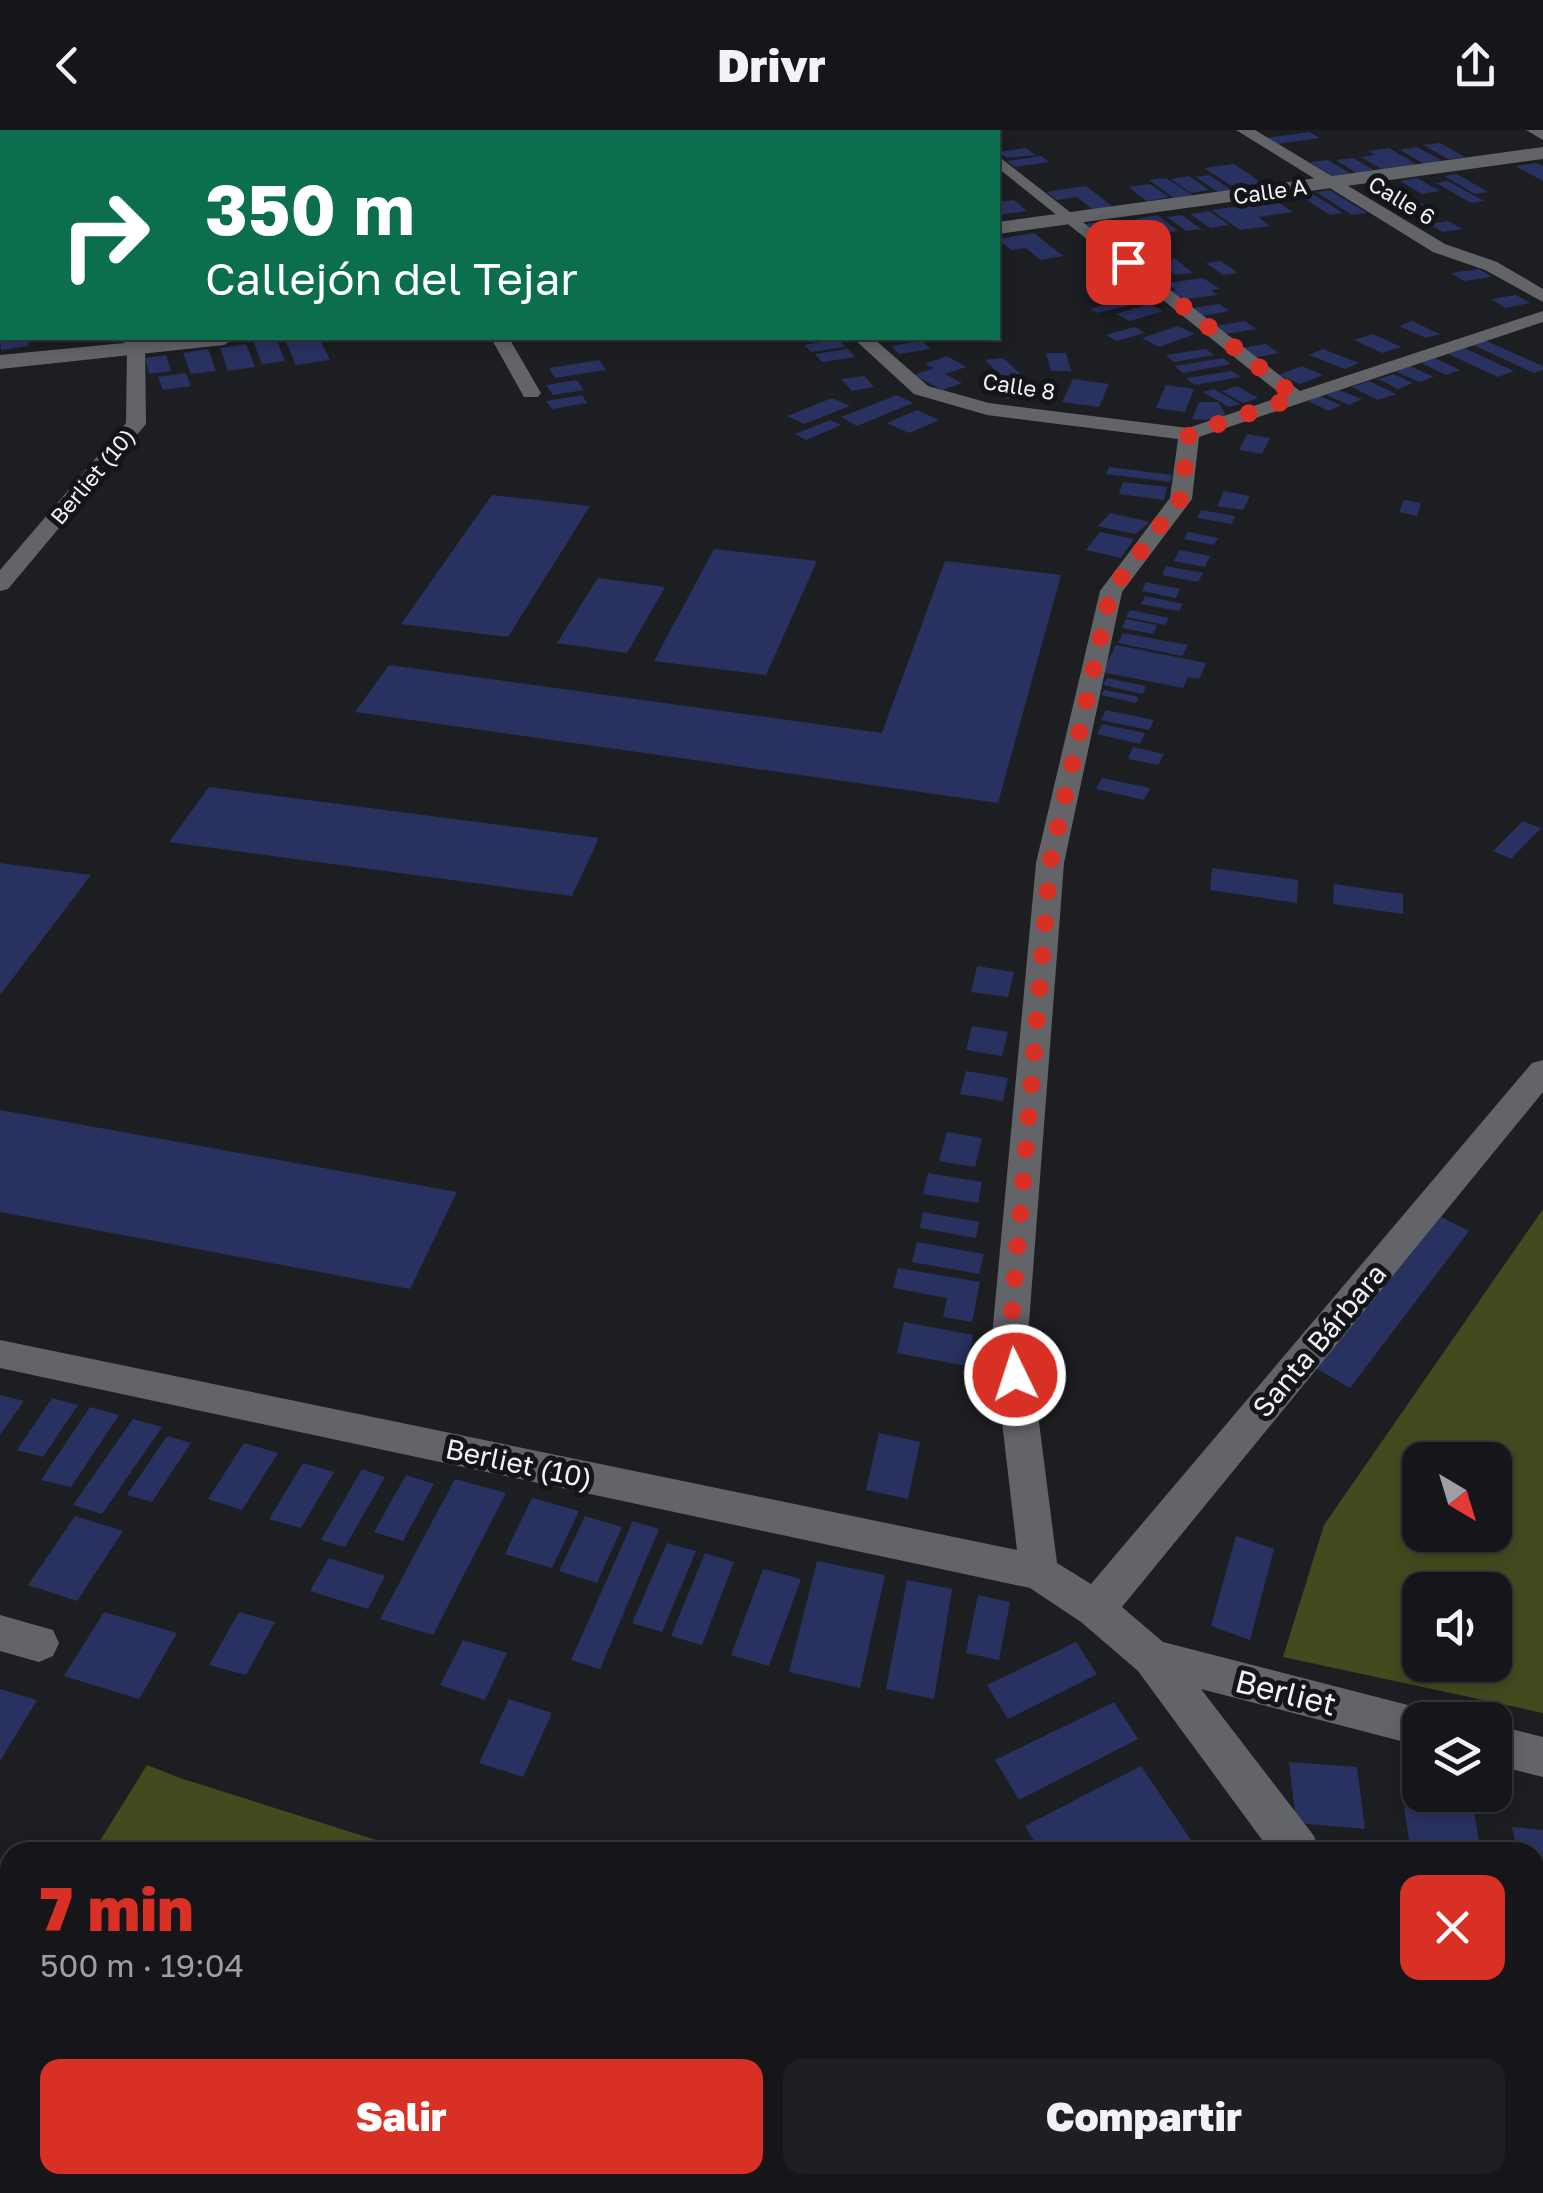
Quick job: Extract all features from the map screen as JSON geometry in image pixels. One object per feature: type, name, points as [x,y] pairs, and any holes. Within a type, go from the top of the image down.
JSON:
[{"type":"street","name":"Calle 6","points":[[1244,130],[1439,248],[1491,266],[1543,297]]},
{"type":"street","points":[[1534,130],[1543,135]]},
{"type":"street","name":"Calle A","points":[[1000,228],[1543,153]]},
{"type":"street","points":[[1000,162],[1296,397]]},
{"type":"street","points":[[1290,1842],[1152,1658],[1095,1609],[1039,1572],[1010,1336],[1050,863],[1111,591],[1181,498],[1189,434],[1543,316]]},
{"type":"street","points":[[0,362],[194,340]]},
{"type":"street","points":[[501,340],[530,393]]},
{"type":"street","name":"Calle 8","points":[[864,340],[921,390],[987,408],[1189,434]]},
{"type":"street","name":"Berliet (10)","points":[[0,584],[136,424],[134,344]]},
{"type":"street","name":"Santa Bárbara","points":[[1095,1609],[1543,1071]]},
{"type":"street","name":"Berliet (10)","points":[[0,1354],[1039,1572]]},
{"type":"street","points":[[0,1633],[39,1643]]},
{"type":"street","name":"Berliet","points":[[1152,1658],[1402,1721]]},
{"type":"street","points":[[1512,1749],[1543,1757]]},
{"type":"green space","points":[[1543,1209],[1543,1713],[1512,1706],[1512,1702],[1492,1702],[1283,1657],[1324,1525]]},
{"type":"green space","points":[[147,1765],[382,1842],[99,1842]]},
{"type":"building","points":[[1309,132],[1320,138],[1277,144],[1267,138]]},
{"type":"building","points":[[1440,143],[1465,157],[1448,159],[1423,145]]},
{"type":"building","points":[[1417,147],[1444,162],[1426,165],[1400,150]]},
{"type":"building","points":[[1026,148],[1035,155],[1007,158],[1000,152]]},
{"type":"building","points":[[1389,148],[1416,164],[1385,171],[1361,157],[1375,155],[1368,151]]},
{"type":"building","points":[[1041,156],[1049,162],[1015,167],[1007,161]]},
{"type":"building","points":[[1353,158],[1374,170],[1356,173],[1336,160]]},
{"type":"building","points":[[1328,160],[1350,173],[1332,176],[1310,162]]},
{"type":"building","points":[[1234,164],[1264,184],[1230,185],[1204,168]]},
{"type":"building","points":[[1515,166],[1543,166],[1543,181]]},
{"type":"building","points":[[1457,174],[1488,192],[1475,194],[1444,176]]},
{"type":"building","points":[[1209,175],[1231,190],[1218,192],[1196,177]]},
{"type":"building","points":[[1189,176],[1209,190],[1191,193],[1171,179]]},
{"type":"building","points":[[1166,178],[1192,195],[1174,198],[1149,180]]},
{"type":"building","points":[[1417,178],[1440,191],[1422,194],[1400,181]]},
{"type":"building","points":[[1448,181],[1484,201],[1471,203],[1436,183]]},
{"type":"building","points":[[1150,184],[1169,197],[1147,201],[1128,187]]},
{"type":"building","points":[[1086,186],[1113,207],[1093,210],[1077,197],[1057,200],[1046,192]]},
{"type":"building","points":[[1396,188],[1425,205],[1411,207],[1382,190]]},
{"type":"building","points":[[1330,190],[1367,213],[1352,215],[1316,192]]},
{"type":"building","points":[[1311,193],[1343,213],[1330,215],[1299,195]]},
{"type":"building","points":[[1014,200],[1027,211],[1000,215],[1000,202]]},
{"type":"building","points":[[1276,201],[1293,212],[1258,217],[1270,226],[1240,230],[1211,210]]},
{"type":"building","points":[[1209,211],[1229,225],[1210,228],[1190,214]]},
{"type":"building","points":[[1157,215],[1178,231],[1157,234],[1136,219]]},
{"type":"building","points":[[1182,215],[1201,229],[1186,231],[1167,217]]},
{"type":"building","points":[[1448,221],[1463,229],[1443,232],[1428,224]]},
{"type":"building","points":[[1102,222],[1118,234],[1101,236],[1086,224]]},
{"type":"building","points":[[1034,233],[1063,256],[1040,260],[1026,248],[1011,250],[1000,239]]},
{"type":"building","points":[[1174,258],[1193,273],[1175,275],[1156,261]]},
{"type":"building","points":[[1221,261],[1238,273],[1223,275],[1206,263]]},
{"type":"building","points":[[1479,269],[1492,277],[1464,281],[1451,273]]},
{"type":"building","points":[[1112,275],[1127,287],[1091,292],[1084,286],[1103,283],[1095,277]]},
{"type":"building","points":[[1203,278],[1220,289],[1211,290],[1217,295],[1188,299],[1170,291],[1176,290],[1167,283]]},
{"type":"building","points":[[1141,295],[1149,300],[1098,313],[1090,309]]},
{"type":"building","points":[[1516,295],[1530,303],[1505,308],[1491,299]]},
{"type":"building","points":[[1149,304],[1163,311],[1130,321],[1116,314]]},
{"type":"building","points":[[1219,304],[1229,311],[1203,316],[1193,308]]},
{"type":"building","points":[[1245,321],[1256,329],[1226,334],[1215,326]]},
{"type":"building","points":[[1412,321],[1440,334],[1426,338],[1399,326]]},
{"type":"building","points":[[1178,326],[1195,334],[1159,347],[1142,338]]},
{"type":"building","points":[[1135,327],[1145,333],[1117,341],[1106,335]]},
{"type":"building","points":[[1373,334],[1401,347],[1382,353],[1354,340]]},
{"type":"building","points":[[0,340],[28,340],[29,346],[1,350]]},
{"type":"building","points":[[277,340],[285,361],[262,364],[253,341]]},
{"type":"building","points":[[285,340],[320,340],[330,360],[296,365]]},
{"type":"building","points":[[840,340],[845,347],[811,352],[804,345]]},
{"type":"building","points":[[1484,340],[1543,366],[1543,370],[1534,373],[1471,344]]},
{"type":"building","points":[[922,341],[931,349],[899,354],[891,346]]},
{"type":"building","points":[[246,344],[255,367],[228,371],[220,348]]},
{"type":"building","points":[[1266,344],[1279,353],[1252,358],[1240,348]]},
{"type":"building","points":[[1464,348],[1514,371],[1498,377],[1448,354]]},
{"type":"building","points":[[208,349],[216,371],[191,374],[183,353]]},
{"type":"building","points":[[848,349],[855,357],[822,362],[815,354]]},
{"type":"building","points":[[1206,349],[1214,355],[1174,362],[1166,355]]},
{"type":"building","points":[[1323,349],[1359,363],[1345,369],[1309,355]]},
{"type":"building","points":[[1046,353],[1066,353],[1071,371],[1051,371]]},
{"type":"building","points":[[166,355],[171,371],[149,374],[145,358]]},
{"type":"building","points":[[947,356],[966,367],[945,374],[962,383],[942,390],[914,375],[934,368],[925,364]]},
{"type":"building","points":[[1003,358],[1022,375],[1003,378],[985,360]]},
{"type":"building","points":[[1223,358],[1231,364],[1183,373],[1175,366]]},
{"type":"building","points":[[1435,358],[1460,370],[1446,375],[1421,363]]},
{"type":"building","points":[[599,360],[606,370],[555,378],[549,368]]},
{"type":"building","points":[[1302,366],[1323,375],[1300,384],[1279,375]]},
{"type":"building","points":[[1410,366],[1434,377],[1419,382],[1395,371]]},
{"type":"building","points":[[1232,371],[1240,377],[1195,385],[1186,378]]},
{"type":"building","points":[[186,373],[191,386],[163,390],[158,377]]},
{"type":"building","points":[[1393,374],[1413,383],[1398,389],[1378,379]]},
{"type":"building","points":[[864,376],[874,387],[852,391],[841,379]]},
{"type":"building","points":[[1002,379],[1020,397],[1006,399],[988,381]]},
{"type":"building","points":[[1073,379],[1109,384],[1099,407],[1062,402]]},
{"type":"building","points":[[577,380],[584,390],[553,395],[546,385]]},
{"type":"building","points":[[1369,381],[1396,394],[1378,400],[1352,387]]},
{"type":"building","points":[[1166,385],[1194,389],[1185,412],[1156,408]]},
{"type":"building","points":[[1237,386],[1258,398],[1243,403],[1222,391]]},
{"type":"building","points":[[1214,389],[1240,404],[1229,407],[1203,392]]},
{"type":"building","points":[[1339,390],[1362,399],[1349,405],[1326,395]]},
{"type":"building","points":[[582,395],[587,403],[552,409],[546,401]]},
{"type":"building","points":[[897,395],[913,403],[857,426],[841,417]]},
{"type":"building","points":[[1320,396],[1341,405],[1329,411],[1308,401]]},
{"type":"building","points":[[832,398],[850,406],[804,424],[787,416]]},
{"type":"building","points":[[1199,402],[1218,402],[1226,415],[1211,420],[1192,419]]},
{"type":"building","points":[[917,410],[939,420],[909,433],[887,423]]},
{"type":"building","points":[[830,420],[841,425],[806,440],[795,434]]},
{"type":"building","points":[[1247,434],[1270,438],[1262,454],[1239,450]]},
{"type":"building","points":[[1109,467],[1172,475],[1170,482],[1106,474]]},
{"type":"building","points":[[1123,482],[1167,487],[1164,500],[1119,494]]},
{"type":"building","points":[[1224,491],[1250,496],[1243,510],[1217,506]]},
{"type":"building","points":[[492,495],[590,506],[508,637],[401,624]]},
{"type":"building","points":[[1404,500],[1421,503],[1417,516],[1399,512]]},
{"type":"building","points":[[1201,510],[1235,516],[1232,524],[1197,518]]},
{"type":"building","points":[[1110,513],[1150,522],[1135,534],[1098,526]]},
{"type":"building","points":[[1100,532],[1134,539],[1121,558],[1086,550]]},
{"type":"building","points":[[1188,532],[1218,538],[1214,545],[1184,539]]},
{"type":"building","points":[[714,549],[817,561],[766,675],[654,661]]},
{"type":"building","points":[[1179,550],[1210,556],[1205,567],[1174,561]]},
{"type":"building","points":[[945,561],[1061,575],[998,803],[355,712],[389,665],[882,733]]},
{"type":"building","points":[[1166,566],[1203,573],[1198,582],[1162,575]]},
{"type":"building","points":[[598,578],[665,587],[627,653],[557,643]]},
{"type":"building","points":[[1146,582],[1180,589],[1176,598],[1142,591]]},
{"type":"building","points":[[1145,596],[1183,604],[1179,611],[1141,604]]},
{"type":"building","points":[[1130,610],[1169,618],[1165,625],[1126,617]]},
{"type":"building","points":[[1126,619],[1157,625],[1153,634],[1122,628]]},
{"type":"building","points":[[1123,633],[1188,645],[1182,656],[1118,643]]},
{"type":"building","points":[[1116,645],[1206,663],[1199,679],[1188,677],[1183,688],[1102,672]]},
{"type":"building","points":[[1107,678],[1146,686],[1143,694],[1103,685]]},
{"type":"building","points":[[1104,690],[1139,697],[1136,703],[1101,695]]},
{"type":"building","points":[[1106,710],[1154,720],[1149,730],[1101,720]]},
{"type":"building","points":[[1102,724],[1145,733],[1140,744],[1097,734]]},
{"type":"building","points":[[1133,747],[1164,754],[1158,765],[1128,759]]},
{"type":"building","points":[[1102,778],[1150,788],[1144,800],[1096,789]]},
{"type":"building","points":[[209,787],[599,838],[572,896],[169,842]]},
{"type":"building","points":[[1523,821],[1541,828],[1511,859],[1493,851]]},
{"type":"building","points":[[0,863],[91,875],[0,995]]},
{"type":"building","points":[[1212,868],[1298,880],[1297,903],[1210,890]]},
{"type":"building","points":[[1334,884],[1403,894],[1403,914],[1333,904]]},
{"type":"building","points":[[977,966],[1014,972],[1008,997],[971,992]]},
{"type":"building","points":[[972,1026],[1008,1032],[1002,1056],[966,1050]]},
{"type":"building","points":[[966,1071],[1008,1078],[1003,1101],[960,1094]]},
{"type":"building","points":[[0,1110],[457,1192],[410,1289],[0,1212]]},
{"type":"building","points":[[947,1132],[982,1138],[975,1167],[939,1161]]},
{"type":"building","points":[[928,1173],[982,1182],[978,1203],[923,1194]]},
{"type":"building","points":[[923,1212],[979,1222],[976,1238],[920,1228]]},
{"type":"building","points":[[1441,1217],[1469,1231],[1350,1388],[1316,1368]]},
{"type":"building","points":[[917,1242],[984,1254],[979,1274],[912,1262]]},
{"type":"building","points":[[898,1268],[980,1282],[972,1322],[943,1317],[947,1298],[893,1288]]},
{"type":"building","points":[[904,1322],[973,1335],[967,1366],[897,1353]]},
{"type":"building","points":[[0,1395],[24,1401],[0,1435]]},
{"type":"building","points":[[52,1398],[78,1405],[43,1457],[17,1450]]},
{"type":"building","points":[[90,1407],[119,1415],[71,1487],[41,1480]]},
{"type":"building","points":[[133,1419],[162,1427],[102,1514],[73,1505]]},
{"type":"building","points":[[879,1433],[920,1442],[908,1499],[866,1490]]},
{"type":"building","points":[[167,1436],[191,1443],[152,1502],[127,1495]]},
{"type":"building","points":[[244,1443],[278,1453],[242,1510],[208,1499]]},
{"type":"building","points":[[303,1463],[334,1472],[301,1528],[269,1519]]},
{"type":"building","points":[[362,1469],[385,1477],[345,1547],[321,1540]]},
{"type":"building","points":[[406,1475],[434,1484],[403,1541],[374,1532]]},
{"type":"building","points":[[455,1479],[506,1493],[433,1635],[380,1619]]},
{"type":"building","points":[[532,1498],[579,1511],[552,1568],[505,1554]]},
{"type":"building","points":[[75,1516],[123,1531],[77,1601],[28,1585]]},
{"type":"building","points":[[585,1516],[622,1527],[597,1583],[559,1571]]},
{"type":"building","points":[[633,1521],[659,1529],[600,1669],[571,1660]]},
{"type":"building","points":[[1236,1536],[1274,1549],[1250,1640],[1211,1626]]},
{"type":"building","points":[[667,1543],[696,1551],[662,1632],[632,1623]]},
{"type":"building","points":[[705,1553],[734,1562],[702,1645],[671,1636]]},
{"type":"building","points":[[329,1558],[385,1576],[368,1609],[310,1591]]},
{"type":"building","points":[[817,1561],[885,1575],[860,1688],[789,1672]]},
{"type":"building","points":[[763,1569],[801,1579],[769,1666],[731,1655]]},
{"type":"building","points":[[907,1580],[952,1589],[934,1699],[886,1689]]},
{"type":"building","points":[[978,1595],[1010,1602],[999,1660],[966,1653]]},
{"type":"building","points":[[104,1612],[177,1633],[139,1699],[64,1676]]},
{"type":"building","points":[[239,1612],[275,1622],[246,1675],[209,1665]]},
{"type":"building","points":[[463,1640],[507,1653],[485,1700],[440,1685]]},
{"type":"building","points":[[1076,1642],[1097,1674],[1008,1719],[987,1685]]},
{"type":"building","points":[[0,1689],[37,1700],[0,1761]]},
{"type":"building","points":[[509,1699],[552,1713],[523,1777],[479,1763]]},
{"type":"building","points":[[1114,1702],[1138,1739],[1019,1800],[995,1760]]},
{"type":"building","points":[[1289,1762],[1357,1767],[1365,1829],[1296,1823]]},
{"type":"building","points":[[1141,1766],[1192,1842],[1035,1842],[1025,1826]]},
{"type":"building","points":[[1405,1812],[1474,1812],[1479,1842],[1409,1842]]},
{"type":"building","points":[[1512,1827],[1543,1830],[1543,1842],[1515,1842]]},
{"type":"route","points":[[1015,1375],[1010,1336],[1050,863],[1111,591],[1181,498],[1189,434],[1296,397],[1128,262]]}]
